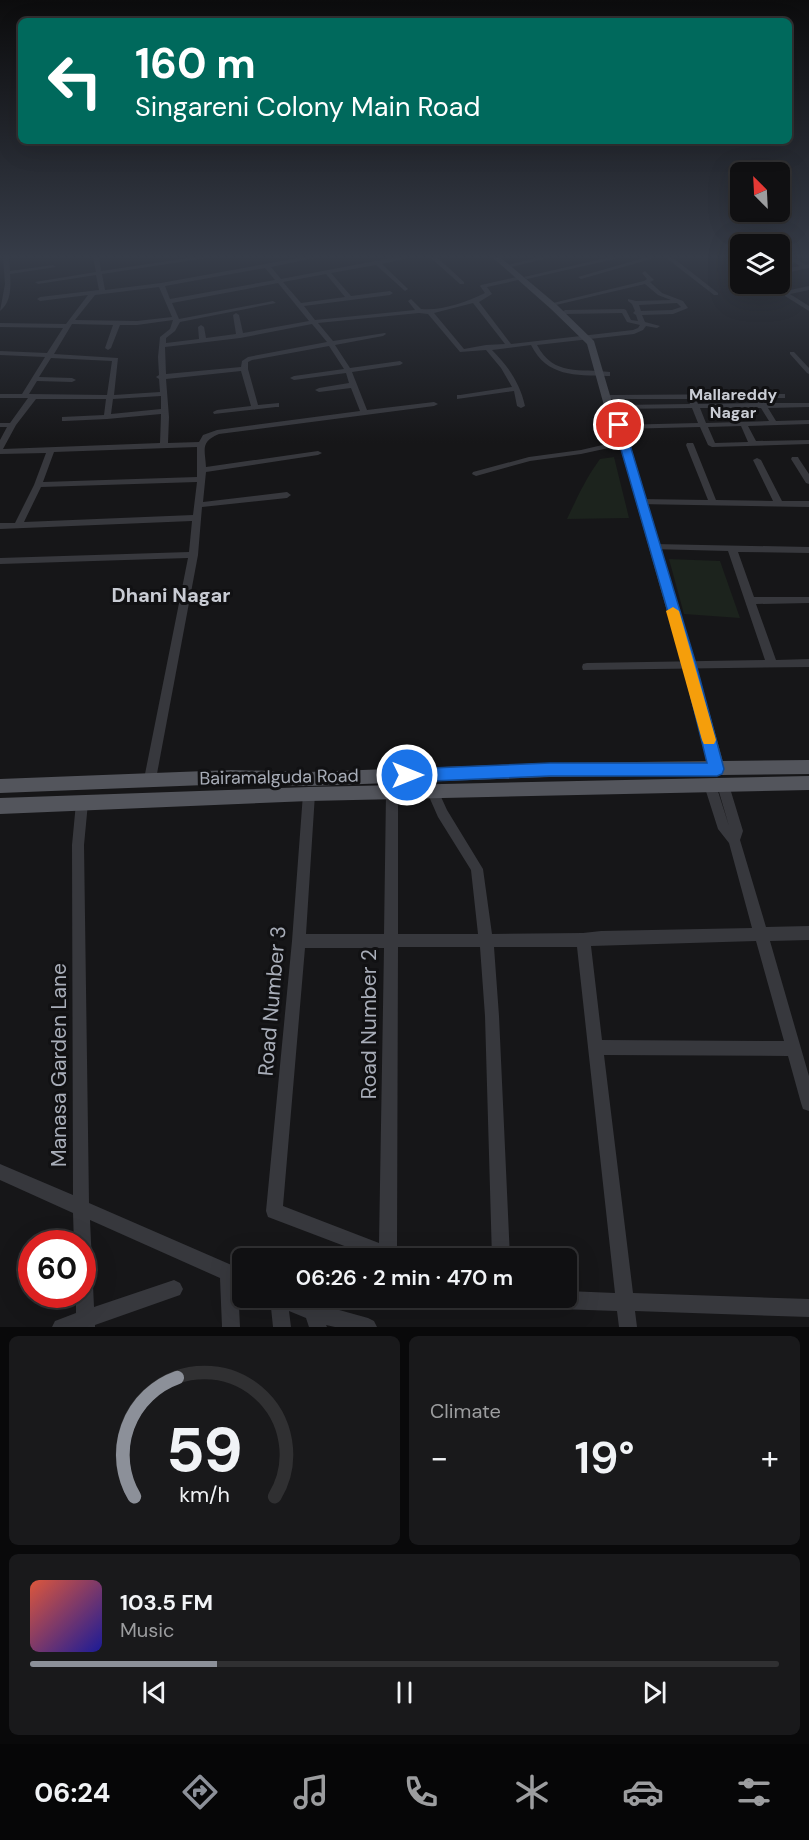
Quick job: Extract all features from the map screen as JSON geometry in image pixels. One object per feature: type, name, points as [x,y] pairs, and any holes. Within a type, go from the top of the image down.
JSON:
[{"type":"main road","name":"Bairamalguda Road","points":[[0,806],[716,780],[809,766]]},
{"type":"main road","name":"Bairamalguda Road","points":[[0,786],[150,779],[231,777],[309,779],[550,770],[809,783]]},
{"type":"street","points":[[24,396],[37,379],[49,355],[73,319]]},
{"type":"street","points":[[0,326],[183,319]]},
{"type":"street","points":[[237,319],[240,336]]},
{"type":"street","points":[[310,319],[330,342],[348,370],[364,413]]},
{"type":"street","points":[[162,345],[240,336],[339,319]]},
{"type":"street","points":[[436,319],[462,351],[634,332],[641,330],[643,325]]},
{"type":"street","points":[[488,319],[509,345]]},
{"type":"street","points":[[570,319],[589,336]]},
{"type":"street","points":[[572,319],[589,336],[611,397],[613,420],[619,425],[689,664],[716,780],[724,830],[734,840],[809,1103]]},
{"type":"street","points":[[628,319],[643,325],[657,326]]},
{"type":"street","points":[[640,319],[643,325]]},
{"type":"street","points":[[164,446],[165,411],[160,377],[162,345],[163,338],[173,330],[177,320]]},
{"type":"street","points":[[108,348],[117,323]]},
{"type":"street","points":[[201,327],[203,340]]},
{"type":"street","points":[[255,408],[243,369],[245,361],[263,354],[383,334]]},
{"type":"street","points":[[533,343],[538,356],[555,368],[580,374],[604,374]]},
{"type":"street","points":[[486,347],[506,366],[521,406]]},
{"type":"street","points":[[0,353],[116,359],[107,417]]},
{"type":"street","points":[[792,353],[809,372]]},
{"type":"street","points":[[294,378],[400,363]]},
{"type":"street","points":[[160,377],[243,369]]},
{"type":"street","points":[[37,379],[72,380]]},
{"type":"street","points":[[319,390],[354,385]]},
{"type":"street","points":[[460,397],[517,392]]},
{"type":"street","points":[[486,399],[517,392]]},
{"type":"street","points":[[0,396],[110,397],[163,394]]},
{"type":"street","points":[[757,396],[774,423]]},
{"type":"street","points":[[611,397],[782,396]]},
{"type":"street","points":[[33,397],[12,425],[0,450],[201,444]]},
{"type":"street","points":[[611,397],[618,407],[622,420],[619,425]]},
{"type":"street","points":[[691,397],[712,445],[809,442]]},
{"type":"street","points":[[217,412],[276,405]]},
{"type":"street","points":[[150,779],[193,555],[200,505],[201,444],[206,437],[217,432],[434,405]]},
{"type":"street","points":[[618,407],[809,405]]},
{"type":"street","points":[[65,419],[165,411]]},
{"type":"street","points":[[619,425],[809,422]]},
{"type":"street","points":[[743,423],[753,444]]},
{"type":"street","points":[[0,425],[12,425]]},
{"type":"street","points":[[476,474],[529,459],[581,452],[624,442]]},
{"type":"street","points":[[690,445],[713,503]]},
{"type":"street","points":[[18,525],[38,485],[51,450]]},
{"type":"street","points":[[38,485],[202,475],[318,453]]},
{"type":"street","points":[[795,459],[809,481]]},
{"type":"street","points":[[757,460],[779,504]]},
{"type":"street","points":[[200,505],[287,495]]},
{"type":"street","points":[[640,502],[809,504]]},
{"type":"street","points":[[0,526],[198,518]]},
{"type":"street","points":[[654,547],[809,550]]},
{"type":"street","points":[[732,549],[772,664]]},
{"type":"street","points":[[0,561],[193,555]]},
{"type":"street","points":[[749,601],[809,600]]},
{"type":"street","points":[[587,667],[809,663]]},
{"type":"street","points":[[433,792],[442,813],[477,869],[486,939],[492,1016],[501,1248]]},
{"type":"street","name":"Road Number 2","points":[[392,793],[393,1248]]},
{"type":"street","name":"Road Number 3","points":[[309,794],[300,941],[274,1211],[370,1248]]},
{"type":"street","name":"Manasa Garden Lane","points":[[81,802],[78,845],[81,1208],[86,1322]]},
{"type":"street","points":[[300,941],[584,940],[809,933]]},
{"type":"street","points":[[584,940],[598,1047],[628,1327]]},
{"type":"street","points":[[598,1047],[794,1049]]},
{"type":"street","points":[[0,1172],[232,1273]]},
{"type":"street","points":[[61,1327],[86,1322],[174,1289]]},
{"type":"street","points":[[577,1300],[809,1308]]},
{"type":"street","points":[[231,1327],[233,1308]]},
{"type":"street","points":[[281,1308],[282,1327]]},
{"type":"street","points":[[297,1308],[316,1320],[368,1327]]},
{"type":"shaded area","points":[[614,457],[629,518],[567,519],[600,459]]},
{"type":"shaded area","points":[[669,559],[720,561],[740,618],[684,614]]},
{"type":"slow traffic","points":[[673,611],[709,740]]},
{"type":"district","name":"Mallareddy Nagar","points":[[733,403]]},
{"type":"district","name":"Dhani Nagar","points":[[171,595]]},
{"type":"route","points":[[407,775],[550,770],[717,769],[689,664],[619,425]]}]
